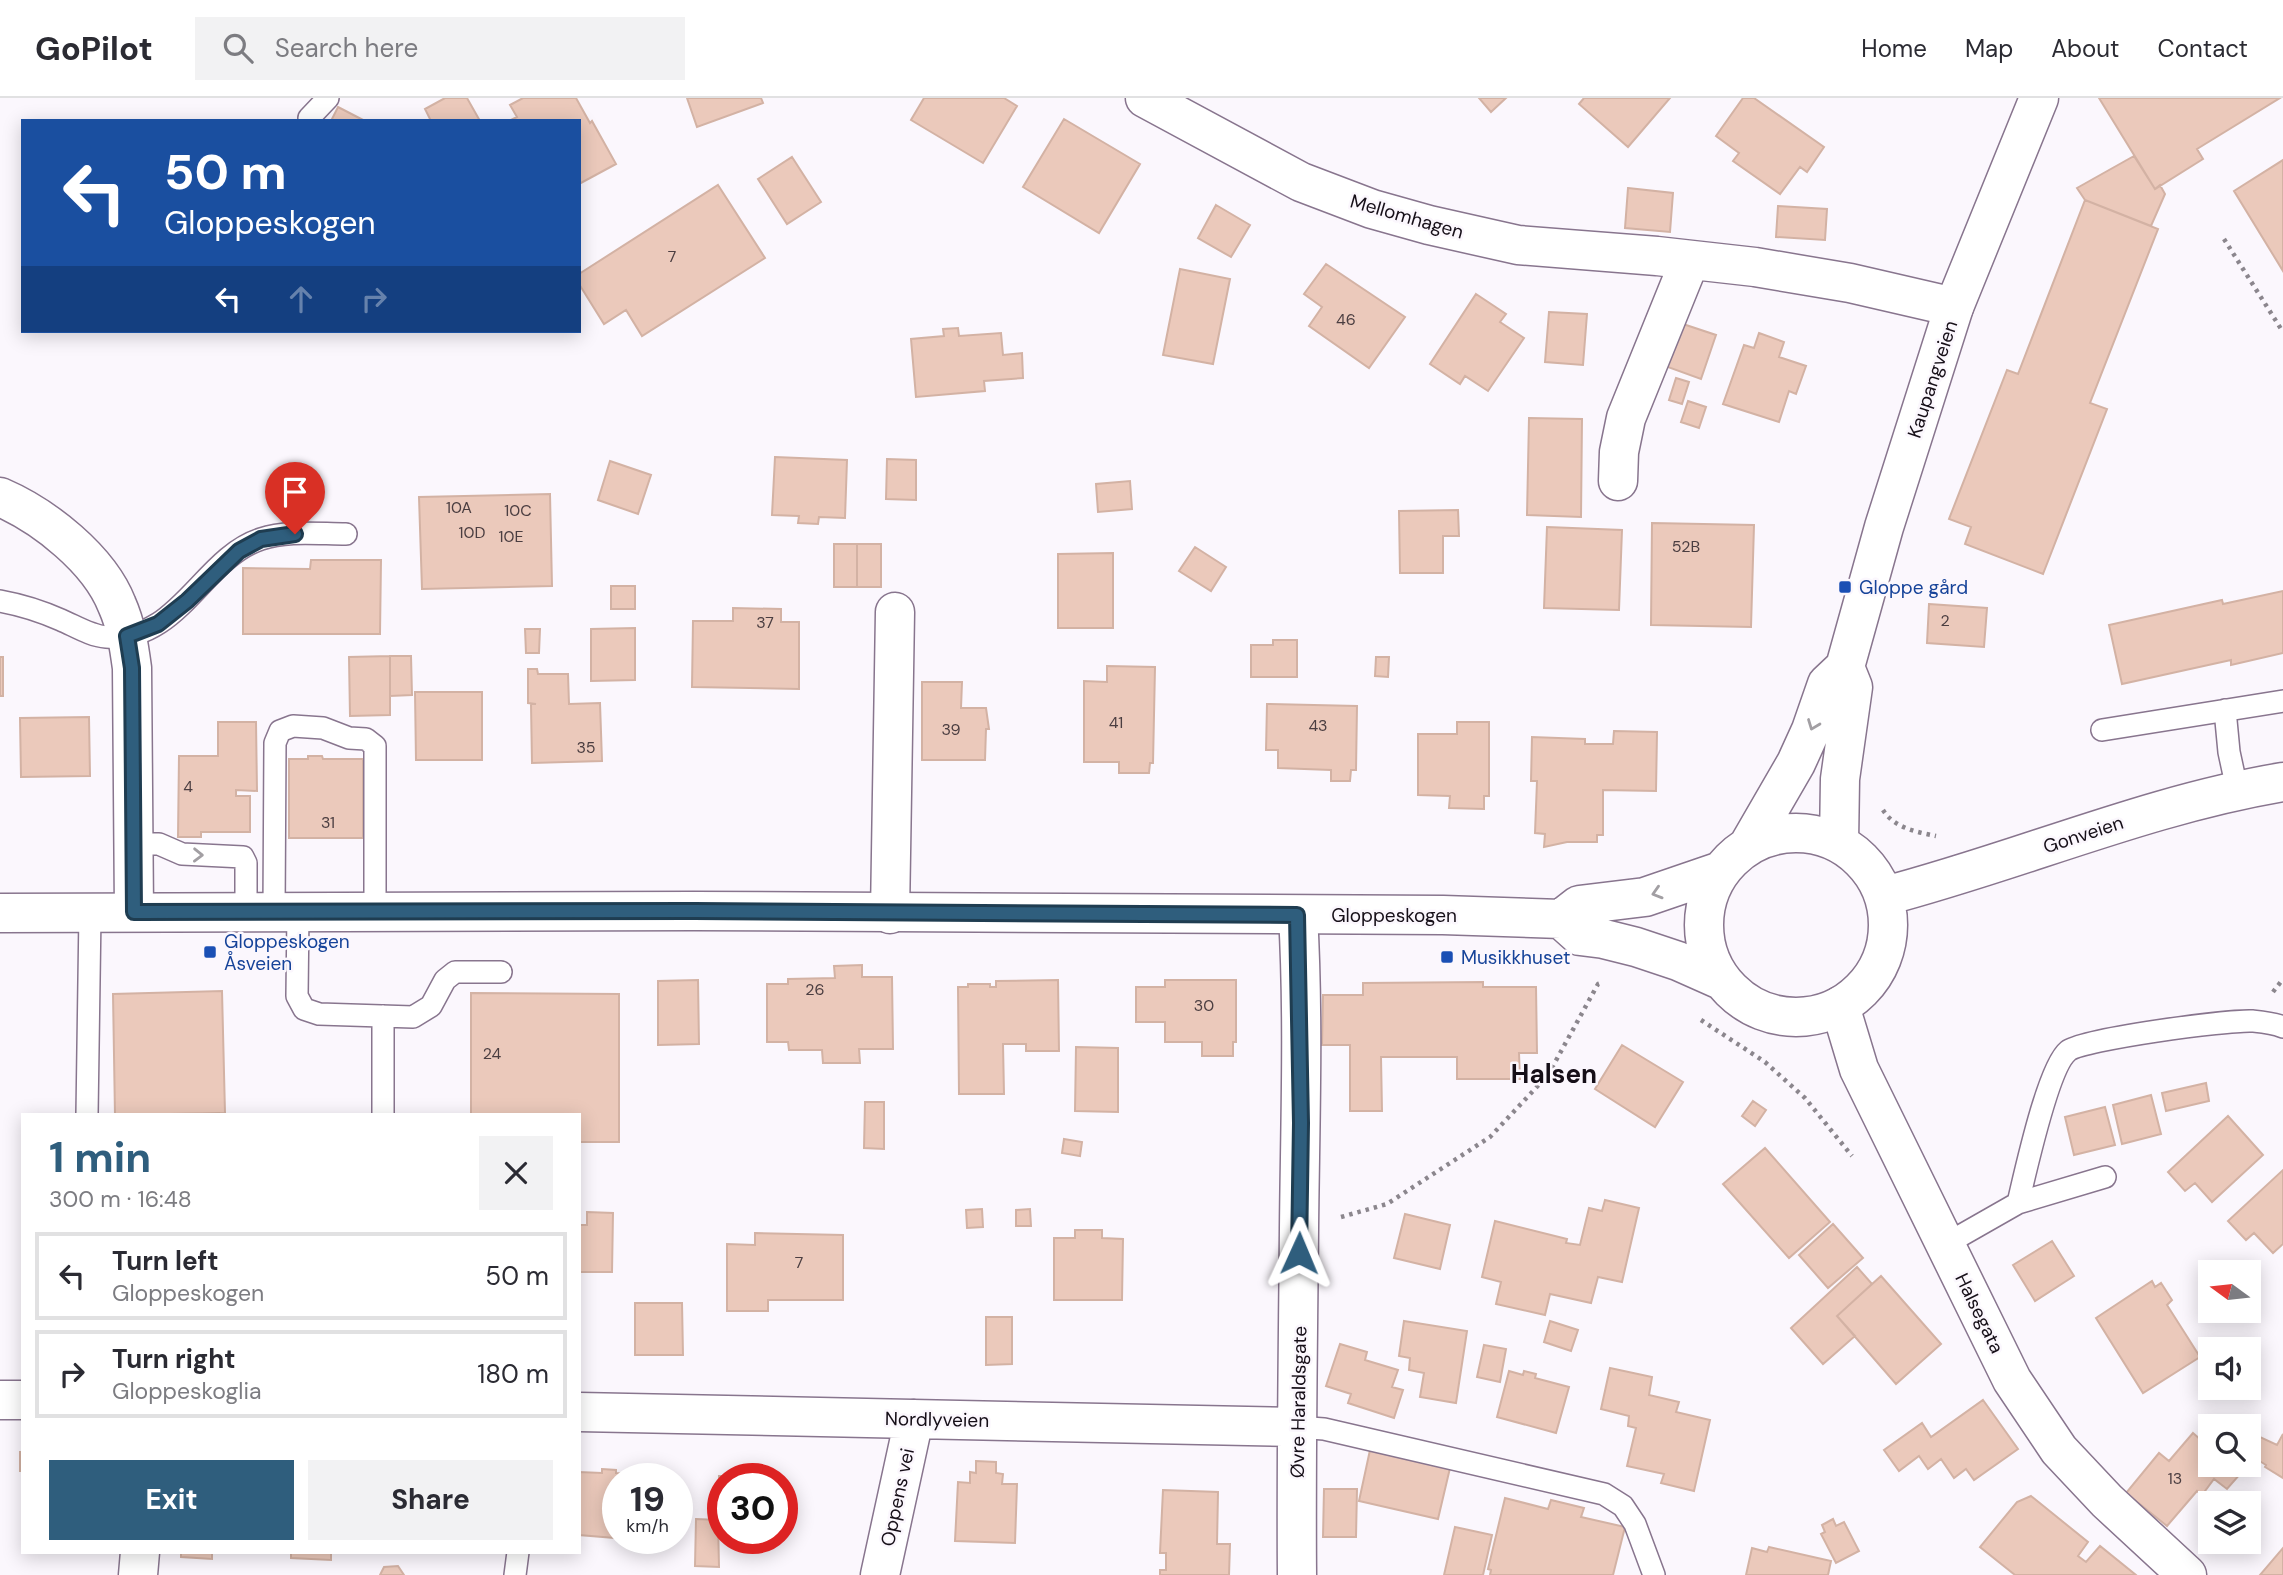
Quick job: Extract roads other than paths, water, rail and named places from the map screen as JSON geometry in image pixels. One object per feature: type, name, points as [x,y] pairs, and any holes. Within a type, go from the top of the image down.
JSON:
[{"type":"street","name":"Mellomhagen","points":[[1145,98],[1301,182],[1372,209],[1429,225],[1518,245],[1690,260],[1850,282],[1954,307]]},
{"type":"street","name":"Kaupangveien","points":[[1735,858],[1796,763],[1827,684],[1845,667],[1884,527],[1954,307],[2039,98]]},
{"type":"street","points":[[1618,481],[1619,452],[1626,418],[1690,260]]},
{"type":"street","points":[[0,496],[51,527],[93,564],[117,603],[127,636],[132,668],[134,912]]},
{"type":"street","points":[[891,914],[895,611]]},
{"type":"street","name":"Kaupangveien","points":[[1839,844],[1840,779],[1853,687],[1845,667]]},
{"type":"street","name":"Gonveien","points":[[1885,897],[1948,880],[2100,828],[2237,789],[2283,782]]},
{"type":"street","points":[[1796,833],[1824,837],[1839,844],[1862,860],[1885,897],[1889,937],[1882,959],[1871,979],[1858,994],[1840,1006],[1810,1016],[1765,1011],[1743,1000],[1723,981],[1710,957],[1704,925],[1706,905],[1712,887],[1735,858],[1766,837],[1796,833]]},
{"type":"street","name":"Gloppeskogen","points":[[0,913],[1443,915],[1561,919],[1579,905],[1645,897],[1735,858]]},
{"type":"street","name":"Øvre Haraldsgate","points":[[1297,915],[1301,1123],[1296,1427],[1297,1575]]},
{"type":"street","points":[[1561,919],[1580,936],[1636,947],[1678,961],[1723,981]]},
{"type":"street","name":"Halsegata","points":[[1840,1006],[1859,1069],[2012,1380],[2059,1450],[2107,1501],[2187,1575]]},
{"type":"street","points":[[0,1400],[21,1401]]},
{"type":"street","name":"Nordlyveien","points":[[581,1412],[1296,1427]]},
{"type":"street","name":"Oppens vei","points":[[880,1575],[914,1419]]},
{"type":"street","points":[[138,1575],[140,1554]]},
{"type":"lane","points":[[309,118],[328,98]]},
{"type":"lane","points":[[0,601],[23,605],[105,637],[127,636],[158,624],[187,601],[239,551],[261,539],[295,534],[346,534]]},
{"type":"lane","points":[[2102,730],[2283,701]]},
{"type":"lane","points":[[2225,710],[2229,752],[2237,789]]},
{"type":"lane","points":[[273,912],[275,743],[280,731],[293,726],[323,728],[349,738],[366,739],[375,746],[374,912]]},
{"type":"lane","points":[[133,844],[159,844],[182,854],[243,857],[273,912],[297,996],[304,1009],[319,1014],[413,1017],[431,1006],[445,980],[455,972],[501,972]]},
{"type":"lane","points":[[87,1113],[90,913]]},
{"type":"lane","points":[[383,1016],[383,1113]]},
{"type":"lane","points":[[2018,1203],[2050,1087],[2058,1065],[2068,1051],[2105,1041],[2199,1025],[2251,1021],[2283,1027]]},
{"type":"lane","points":[[1946,1244],[2018,1203],[2105,1177]]},
{"type":"lane","points":[[1296,1427],[1324,1429],[1604,1494],[1623,1506],[1635,1524],[1654,1575]]},
{"type":"lane","points":[[516,1575],[518,1554]]},
{"type":"place","name":"Gloppe gård","points":[[1845,587]]},
{"type":"place","name":"Gloppeskogen Åsveien","points":[[210,952]]},
{"type":"place","name":"Musikkhuset","points":[[1447,957]]},
{"type":"district","name":"Halsen","points":[[1554,1074]]}]
